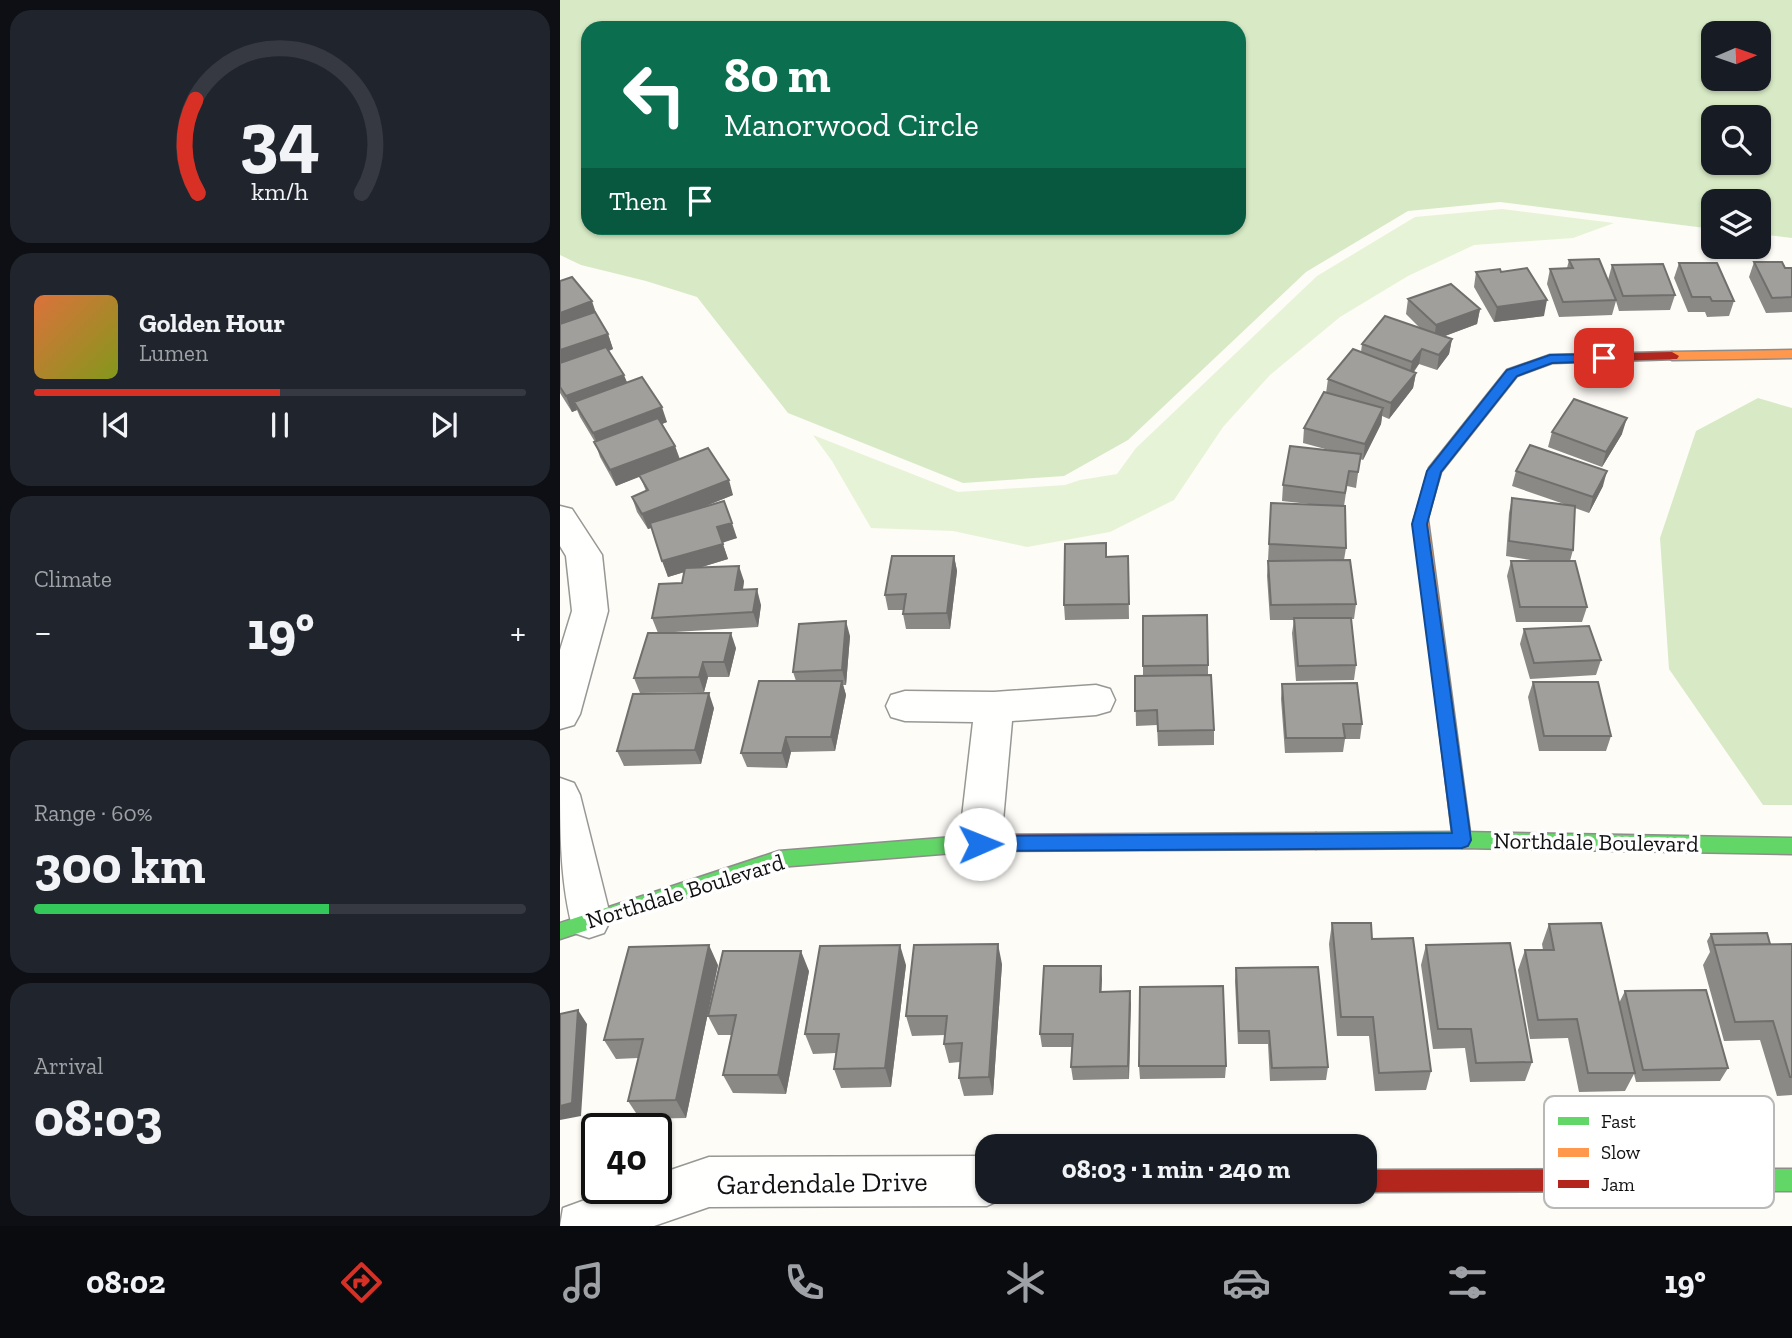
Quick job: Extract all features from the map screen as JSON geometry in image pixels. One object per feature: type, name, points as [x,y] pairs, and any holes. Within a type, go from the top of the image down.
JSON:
[{"type":"street","points":[[1462,840],[1420,524],[1434,471],[1512,373],[1550,359],[1792,354]]},
{"type":"street","points":[[560,518],[584,555],[590,611],[560,714]]},
{"type":"street","points":[[905,706],[994,707],[1096,700]]},
{"type":"street","points":[[980,844],[994,707]]},
{"type":"street","points":[[560,795],[575,925]]},
{"type":"street","name":"Northdale Boulevard","points":[[575,925],[779,859],[980,844],[1462,840],[1792,846]]},
{"type":"street","points":[[1774,1180],[1792,1180]]},
{"type":"street","name":"Gardendale Drive","points":[[581,1226],[709,1182],[975,1181]]},
{"type":"street","points":[[1377,1181],[1544,1181]]},
{"type":"green space","points":[[560,0],[1792,0],[1792,238],[1771,235],[1771,189],[1701,189],[1701,227],[1500,202],[1408,211],[1306,272],[1128,440],[1064,476],[963,483],[788,413],[697,297],[581,265],[560,255]]},
{"type":"green space","points":[[1502,209],[1614,223],[1573,238],[1474,245],[1408,276],[1340,317],[1270,375],[1223,427],[1174,500],[1110,532],[1027,547],[953,531],[871,528],[832,461],[813,435],[958,492],[1065,485],[1117,474],[1136,448],[1317,276],[1415,217]]},
{"type":"green space","points":[[1758,398],[1792,408],[1792,805],[1763,805],[1669,669],[1660,538],[1696,431]]},
{"type":"building","points":[[1599,259],[1616,300],[1563,302],[1550,269],[1573,268],[1569,260]]},
{"type":"building","points":[[1754,262],[1782,262],[1785,268],[1792,268],[1792,297],[1772,298]]},
{"type":"building","points":[[1679,263],[1717,263],[1734,301],[1692,297]]},
{"type":"building","points":[[1663,264],[1675,295],[1623,296],[1612,265]]},
{"type":"building","points":[[1527,268],[1547,300],[1497,307],[1476,272],[1500,269],[1501,272]]},
{"type":"building","points":[[572,277],[592,301],[560,313],[560,281]]},
{"type":"building","points":[[1451,284],[1480,309],[1436,325],[1408,299]]},
{"type":"building","points":[[595,312],[608,334],[560,350],[560,324]]},
{"type":"building","points":[[1385,316],[1452,339],[1439,355],[1422,349],[1412,362],[1362,344]]},
{"type":"building","points":[[606,347],[624,375],[566,396],[560,387],[560,363]]},
{"type":"building","points":[[1353,349],[1416,373],[1391,403],[1328,379]]},
{"type":"building","points":[[642,377],[662,407],[593,433],[574,402]]},
{"type":"building","points":[[1324,392],[1383,408],[1365,444],[1304,428]]},
{"type":"building","points":[[1574,399],[1627,418],[1606,452],[1552,432]]},
{"type":"building","points":[[658,418],[675,446],[610,470],[594,442]]},
{"type":"building","points":[[1530,445],[1607,471],[1593,497],[1516,471]]},
{"type":"building","points":[[1290,446],[1361,454],[1358,472],[1349,471],[1345,493],[1283,485]]},
{"type":"building","points":[[708,448],[729,480],[642,514],[632,497],[648,490],[639,475]]},
{"type":"building","points":[[1512,498],[1575,506],[1573,550],[1509,541]]},
{"type":"building","points":[[724,501],[732,523],[717,527],[723,544],[662,561],[650,523]]},
{"type":"building","points":[[1271,503],[1345,506],[1346,548],[1269,544]]},
{"type":"building","points":[[1106,543],[1106,557],[1128,556],[1129,604],[1064,605],[1065,544]]},
{"type":"building","points":[[892,556],[954,556],[947,613],[903,614],[906,594],[885,595]]},
{"type":"building","points":[[1350,560],[1356,604],[1271,605],[1268,561]]},
{"type":"building","points":[[1511,561],[1575,561],[1587,607],[1520,607]]},
{"type":"building","points":[[739,566],[735,590],[757,589],[753,612],[652,618],[659,584],[682,583],[685,568]]},
{"type":"building","points":[[1207,615],[1208,665],[1143,666],[1143,616]]},
{"type":"building","points":[[1294,618],[1351,618],[1356,665],[1298,666]]},
{"type":"building","points":[[846,621],[842,670],[793,672],[799,624]]},
{"type":"building","points":[[1589,626],[1601,660],[1534,663],[1524,629]]},
{"type":"building","points":[[648,633],[731,633],[724,662],[703,662],[699,677],[634,678]]},
{"type":"building","points":[[1211,675],[1214,730],[1158,731],[1157,710],[1135,711],[1135,676]]},
{"type":"building","points":[[759,681],[842,681],[831,737],[786,737],[782,753],[741,753]]},
{"type":"building","points":[[1533,682],[1598,682],[1611,736],[1544,736]]},
{"type":"building","points":[[1357,683],[1362,724],[1343,724],[1345,738],[1286,738],[1282,684]]},
{"type":"building","points":[[709,693],[695,750],[617,751],[633,694]]},
{"type":"building","points":[[1332,923],[1371,923],[1372,939],[1413,938],[1431,1071],[1379,1073],[1373,1017],[1341,1017]]},
{"type":"building","points":[[1601,923],[1635,1073],[1588,1073],[1577,1019],[1538,1020],[1525,950],[1554,950],[1549,924]]},
{"type":"building","points":[[1767,933],[1770,944],[1714,945],[1711,934]]},
{"type":"building","points":[[1510,943],[1532,1062],[1476,1063],[1471,1029],[1438,1029],[1426,945]]},
{"type":"building","points":[[998,944],[989,1077],[959,1078],[962,1043],[944,1044],[947,1016],[906,1016],[914,945]]},
{"type":"building","points":[[1792,944],[1790,1077],[1773,1021],[1735,1022],[1714,945]]},
{"type":"building","points":[[709,945],[676,1100],[628,1101],[643,1039],[604,1040],[629,947]]},
{"type":"building","points":[[900,945],[885,1068],[834,1069],[839,1034],[805,1034],[820,946]]},
{"type":"building","points":[[723,951],[801,951],[778,1075],[723,1075],[736,1015],[708,1016]]},
{"type":"building","points":[[1044,966],[1101,966],[1100,992],[1130,991],[1128,1066],[1071,1067],[1073,1034],[1040,1034]]},
{"type":"building","points":[[1318,967],[1328,1067],[1272,1068],[1269,1031],[1239,1031],[1236,968]]},
{"type":"building","points":[[1223,986],[1226,1066],[1139,1066],[1140,987]]},
{"type":"building","points":[[1706,990],[1728,1068],[1643,1070],[1625,991]]},
{"type":"building","points":[[578,1010],[572,1103],[560,1106],[560,1014]]},
{"type":"traffic: fast","points":[[1316,841],[1462,840],[1792,846]]},
{"type":"traffic: fast","points":[[560,931],[779,859],[979,843]]},
{"type":"traffic: fast","points":[[1774,1180],[1792,1180]]},
{"type":"traffic: slow","points":[[1672,356],[1792,354]]},
{"type":"traffic: slow","points":[[1421,520],[1462,840]]},
{"type":"traffic: jam","points":[[1421,520],[1434,471],[1512,373],[1550,359],[1672,356]]},
{"type":"traffic: jam","points":[[979,843],[1316,841]]},
{"type":"traffic: jam","points":[[1377,1181],[1544,1180]]},
{"type":"route","points":[[980,844],[1462,840],[1420,524],[1434,471],[1512,373],[1550,359],[1604,358]]}]
